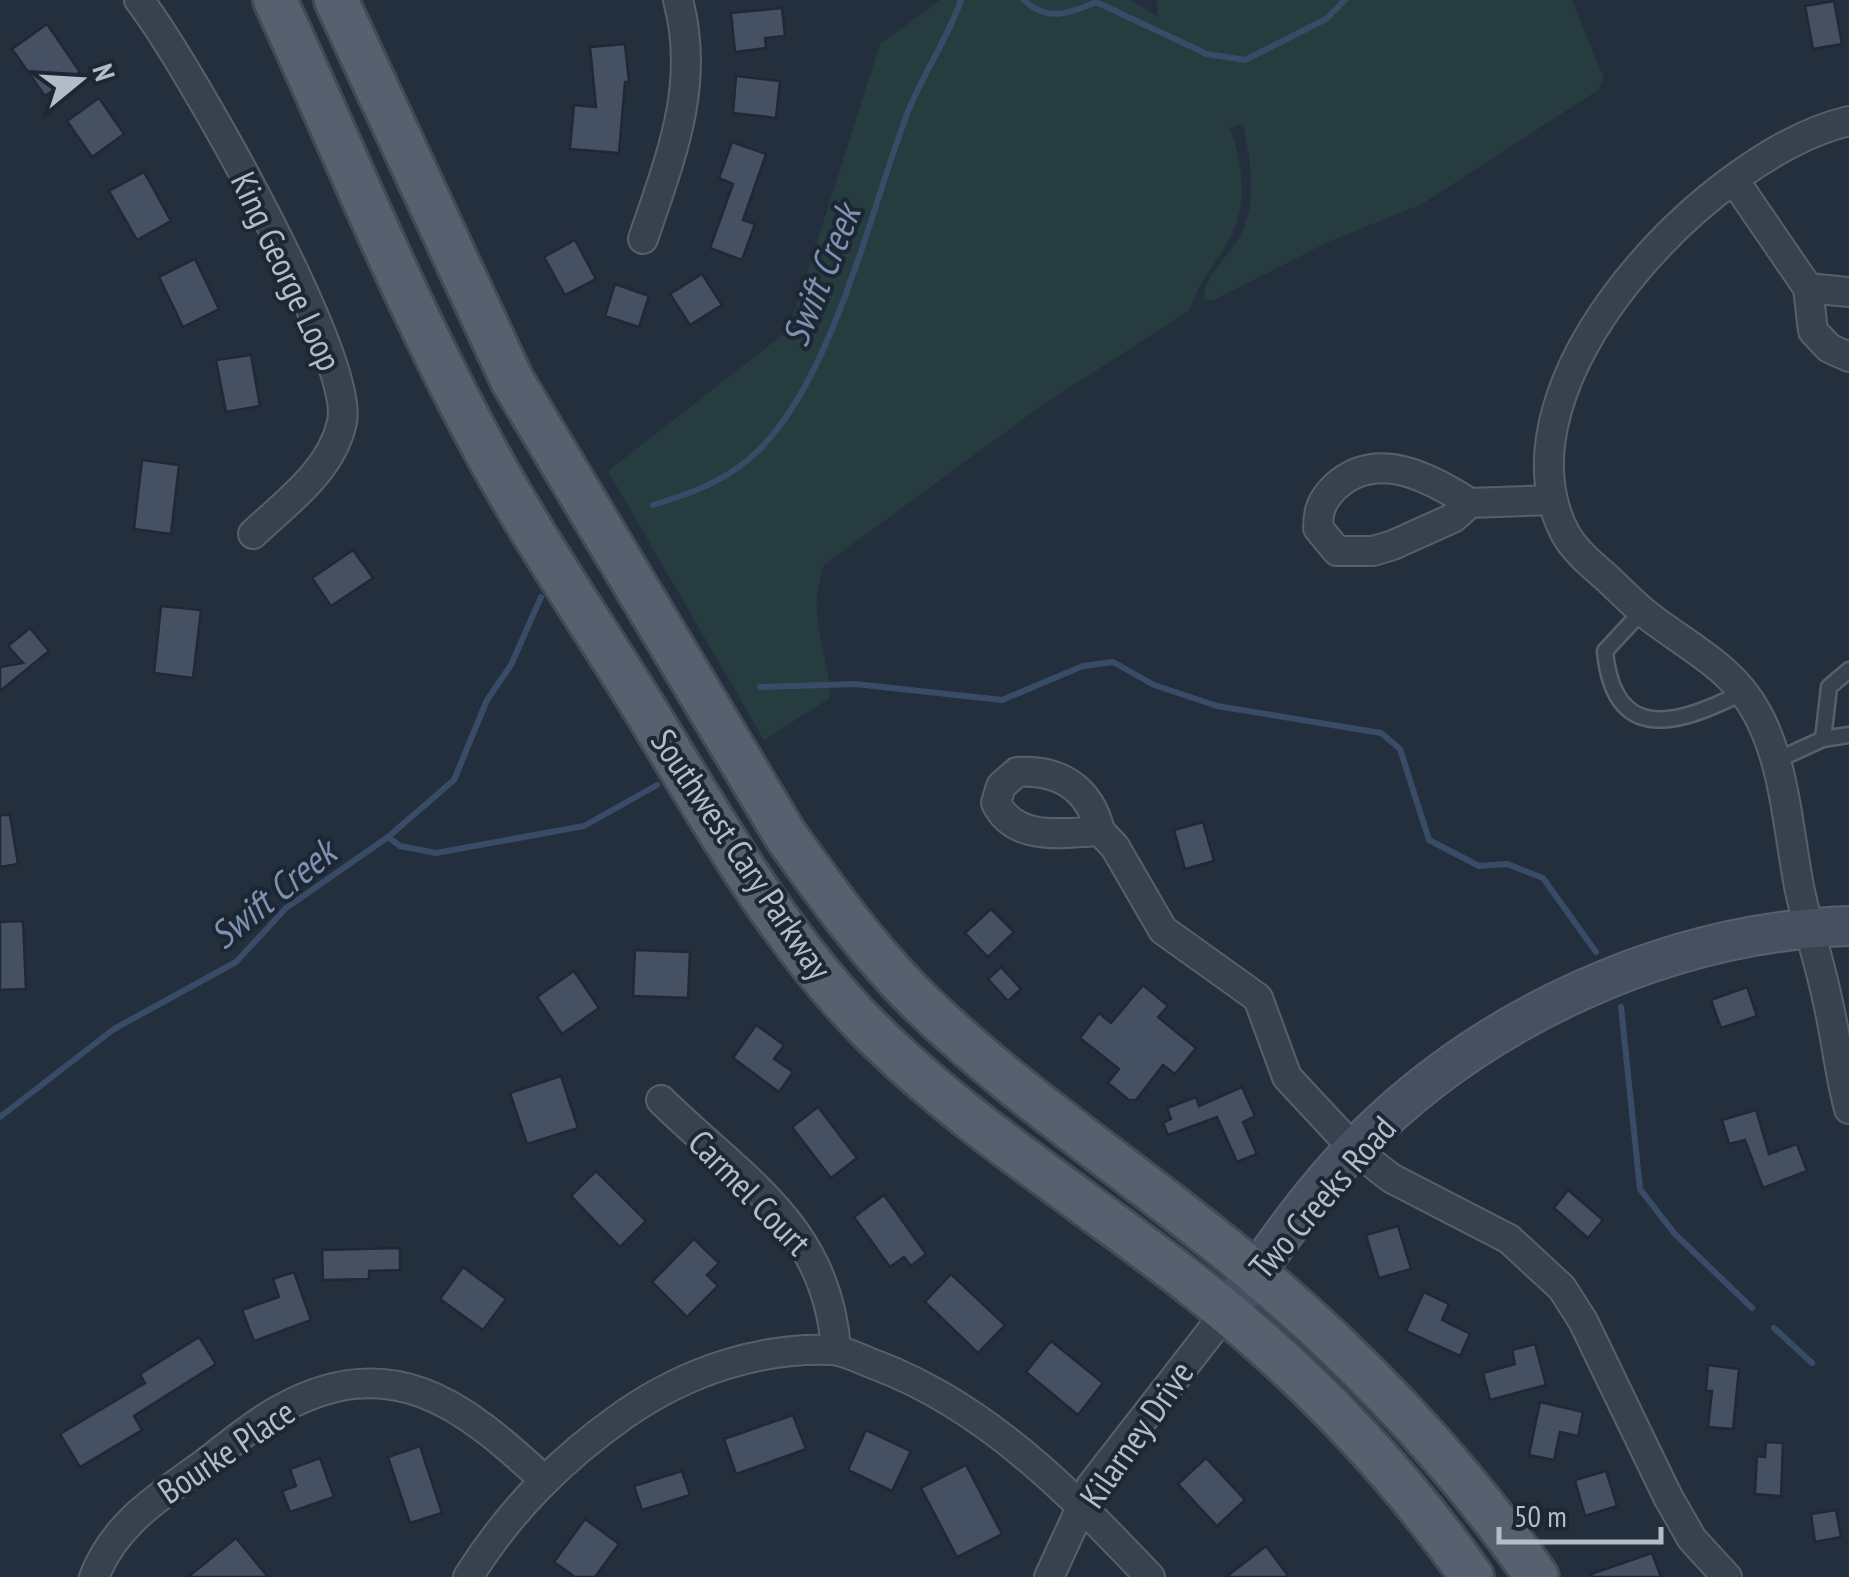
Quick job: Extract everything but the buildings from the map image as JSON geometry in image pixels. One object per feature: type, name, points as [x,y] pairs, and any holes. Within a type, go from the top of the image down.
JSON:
[{"type":"main road","name":"Southwest Cary Parkway","points":[[275,0],[388,256],[476,434],[754,886],[823,979],[872,1031],[960,1110],[1390,1398],[1486,1504],[1537,1577]]},
{"type":"main road","name":"Southwest Cary Parkway","points":[[336,0],[512,380],[786,836],[836,907],[924,1006],[1239,1295],[1426,1512],[1472,1577]]},
{"type":"street","name":"King George Loop","points":[[139,0],[215,121],[327,340],[343,393],[343,420],[326,461],[253,534]]},
{"type":"street","points":[[643,239],[685,104],[687,60],[678,0]]},
{"type":"street","points":[[1849,122],[1788,143],[1734,180],[1663,239],[1602,317],[1568,381],[1550,456],[1552,500],[1566,536],[1643,610],[1691,643],[1756,712],[1776,761],[1802,902],[1811,928],[1849,1109]]},
{"type":"street","points":[[1734,180],[1808,288],[1813,331],[1830,348],[1849,357]]},
{"type":"street","points":[[1808,288],[1849,292]]},
{"type":"street","points":[[1470,503],[1428,532],[1373,551],[1337,551],[1318,528],[1318,510],[1327,495],[1354,474],[1371,468],[1406,471],[1470,503],[1552,500]]},
{"type":"street","points":[[1100,831],[1115,847],[1163,930],[1258,998],[1287,1077],[1354,1149],[1391,1178],[1509,1239],[1562,1288],[1583,1321],[1692,1539],[1727,1577]]},
{"type":"street","name":"Two Creeks Road","points":[[1239,1295],[1354,1149],[1438,1076],[1545,1008],[1677,955],[1811,928],[1849,926]]},
{"type":"street","name":"Carmel Court","points":[[661,1100],[775,1208],[812,1254],[830,1301],[836,1350]]},
{"type":"street","name":"Kilarney Drive","points":[[1050,1577],[1091,1486],[1239,1295]]},
{"type":"street","points":[[468,1577],[498,1532],[543,1480],[582,1445],[673,1384],[741,1359],[836,1350],[954,1400],[1082,1506],[1150,1577]]},
{"type":"street","name":"Bourke Place","points":[[94,1577],[112,1538],[144,1508],[277,1410],[338,1385],[372,1382],[424,1392],[479,1422],[543,1480]]},
{"type":"lane","points":[[1643,610],[1605,651],[1613,688],[1631,710],[1650,720],[1674,722],[1741,692]]},
{"type":"lane","points":[[1823,739],[1829,688],[1849,670]]},
{"type":"lane","points":[[1776,761],[1823,739],[1849,735]]},
{"type":"green space","points":[[940,0],[1131,0],[1158,17],[1157,0],[1572,0],[1604,78],[1598,90],[1422,204],[1330,241],[1214,300],[1204,300],[1208,281],[1242,232],[1250,205],[1251,178],[1243,124],[1230,128],[1241,171],[1239,214],[1190,310],[1041,406],[824,565],[817,618],[830,698],[764,740],[608,471],[789,330],[880,44]]},
{"type":"waterway","name":"Swift Creek","points":[[653,505],[703,487],[748,460],[777,430],[802,391],[844,299],[912,102],[961,0]]},
{"type":"waterway","name":"Swift Creek","points":[[1024,0],[1041,11],[1058,14],[1096,2],[1207,54],[1245,60],[1326,19],[1345,0]]},
{"type":"waterway","name":"Swift Creek","points":[[0,1117],[114,1029],[236,962],[286,908],[388,837],[454,780],[487,700],[511,665],[541,597]]},
{"type":"waterway","points":[[760,687],[855,684],[1002,700],[1083,666],[1113,662],[1154,685],[1217,706],[1381,733],[1400,749],[1429,840],[1479,866],[1507,864],[1543,878],[1596,952]]},
{"type":"waterway","points":[[388,837],[400,846],[436,853],[584,826],[657,785]]},
{"type":"waterway","points":[[1621,1007],[1640,1189],[1674,1233],[1752,1308]]},
{"type":"waterway","points":[[1774,1328],[1812,1363]]}]
